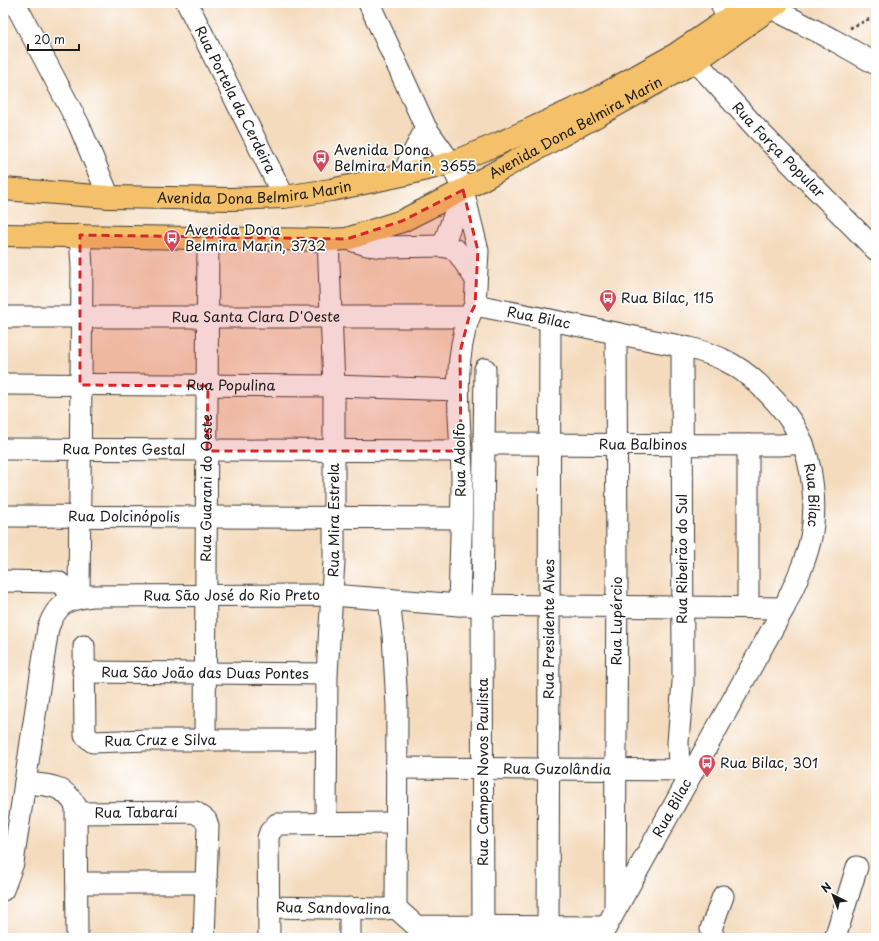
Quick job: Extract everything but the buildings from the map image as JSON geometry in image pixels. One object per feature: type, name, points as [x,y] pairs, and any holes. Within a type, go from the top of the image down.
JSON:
[{"type":"main road","name":"Avenida Dona Belmira Marin","points":[[3,235],[338,239],[402,220],[463,190],[690,54],[727,19],[770,4]]},
{"type":"main road","name":"Avenida Dona Belmira Marin","points":[[3,189],[109,197],[231,199],[284,197],[331,190],[451,163],[500,143],[690,54]]},
{"type":"street","points":[[15,3],[79,125],[109,197]]},
{"type":"street","name":"Rua Portela da Cerdeira","points":[[187,3],[284,197]]},
{"type":"street","points":[[369,3],[426,128],[451,163],[463,190],[478,251],[472,311]]},
{"type":"street","points":[[770,4],[801,24],[830,38],[876,64]]},
{"type":"street","name":"Rua Força Popular","points":[[690,54],[757,129],[876,250]]},
{"type":"street","points":[[402,175],[426,128]]},
{"type":"street","points":[[443,246],[463,190]]},
{"type":"street","points":[[79,598],[80,385],[82,317],[80,235]]},
{"type":"street","name":"Rua Guarani do Oeste","points":[[205,739],[208,237]]},
{"type":"street","points":[[338,239],[385,247],[443,246],[456,250],[475,278]]},
{"type":"street","name":"Rua Mira Estrela","points":[[326,824],[327,674],[332,595],[334,518],[334,386],[332,316],[338,239]]},
{"type":"street","name":"Rua Santa Clara D'Oeste","points":[[3,317],[208,318],[332,316],[472,311]]},
{"type":"street","name":"Rua Bilac","points":[[472,311],[550,320],[682,347],[723,359],[768,393],[799,434],[803,443],[812,479],[814,503],[812,535],[806,558],[784,608],[687,770],[607,925]]},
{"type":"street","name":"Rua Adolfo","points":[[459,605],[461,451],[458,390],[462,335],[472,311]]},
{"type":"street","name":"Rua Presidente Alves","points":[[548,932],[550,320]]},
{"type":"street","name":"Rua Lupércio","points":[[607,925],[615,770],[617,444],[616,333]]},
{"type":"street","name":"Rua Ribeirão do Sul","points":[[682,347],[683,682],[678,742],[687,770]]},
{"type":"street","name":"Rua Adolfo","points":[[482,606],[485,368]]},
{"type":"street","name":"Rua Populina","points":[[3,384],[334,386],[458,390]]},
{"type":"street","name":"Rua Balbinos","points":[[484,444],[748,445],[803,443]]},
{"type":"street","points":[[748,445],[748,607]]},
{"type":"street","name":"Rua Pontes Gestal","points":[[3,449],[461,451]]},
{"type":"street","name":"Rua Dolcinópolis","points":[[3,516],[461,518]]},
{"type":"street","points":[[3,581],[58,582],[79,598]]},
{"type":"street","name":"Rua São José do Rio Preto","points":[[3,890],[25,783],[48,628],[52,616],[65,602],[79,598],[206,594],[332,595],[482,606],[784,608]]},
{"type":"street","points":[[389,599],[393,635],[397,706],[395,822],[396,908]]},
{"type":"street","name":"Rua Campos Novos Paulista","points":[[482,606],[483,932]]},
{"type":"street","name":"Rua Cruz e Silva","points":[[84,646],[83,672],[85,735],[88,740],[93,742],[205,739],[327,740]]},
{"type":"street","name":"Rua São João das Duas Pontes","points":[[83,672],[327,674]]},
{"type":"street","name":"Rua Guzolândia","points":[[396,768],[482,770],[687,770]]},
{"type":"street","points":[[25,783],[52,786],[64,791],[76,806],[77,938]]},
{"type":"street","name":"Rua Tabaraí","points":[[77,813],[195,812],[206,820],[208,826],[206,883]]},
{"type":"street","points":[[269,938],[268,838],[270,832],[277,824],[395,822]]},
{"type":"street","points":[[835,938],[857,867]]},
{"type":"street","points":[[77,883],[206,883],[204,938]]},
{"type":"street","points":[[714,938],[712,929],[723,896]]},
{"type":"street","name":"Rua Sandovalina","points":[[269,907],[396,908],[416,932],[548,932],[607,925]]},
{"type":"street","points":[[350,908],[350,938]]},
{"type":"path","points":[[830,38],[876,16]]},
{"type":"highlighted area","points":[[463,190],[478,251],[475,305],[469,317],[460,352],[461,451],[207,451],[208,386],[80,385],[80,235],[347,239],[402,221]]},
{"type":"place","name":"Avenida Dona Belmira Marin, 3655","points":[[321,173]]},
{"type":"place","name":"Avenida Dona Belmira Marin, 3732","points":[[172,253]]},
{"type":"place","name":"Rua Bilac, 115","points":[[608,313]]},
{"type":"place","name":"Rua Bilac, 301","points":[[707,778]]}]
